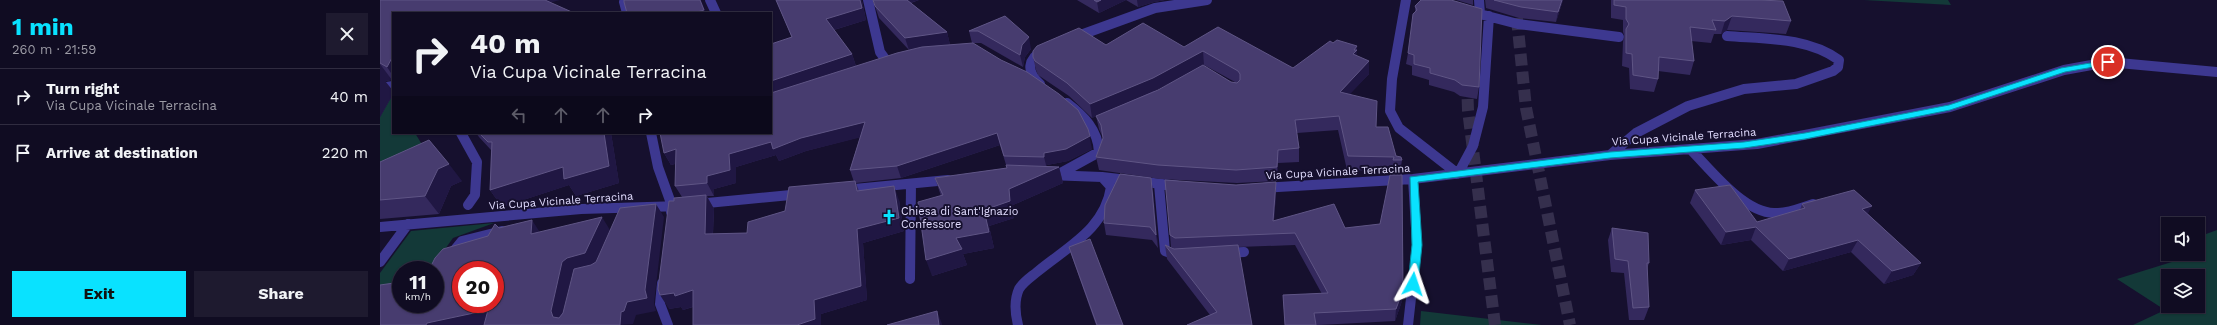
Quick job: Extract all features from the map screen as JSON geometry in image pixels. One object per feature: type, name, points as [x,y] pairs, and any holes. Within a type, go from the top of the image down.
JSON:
[{"type":"street","points":[[710,0],[716,12]]},
{"type":"street","points":[[868,0],[880,52],[885,64],[899,59]]},
{"type":"street","points":[[1064,41],[1155,8],[1207,0]]},
{"type":"street","points":[[1403,1],[1392,79],[1390,111],[1399,128],[1458,174],[1473,146],[1483,107],[1485,15],[1479,0]]},
{"type":"street","points":[[624,2],[627,12]]},
{"type":"street","points":[[1459,8],[1518,24],[1619,37]]},
{"type":"street","points":[[1610,155],[1636,133],[1688,106],[1744,89],[1796,84],[1833,71],[1838,67],[1838,60],[1832,54],[1822,50],[1772,40],[1727,36]]},
{"type":"street","points":[[1033,79],[1029,71],[1030,61],[1036,54],[1053,46]]},
{"type":"street","name":"Via Cupa Vicinale Terracina","points":[[1252,189],[1413,179],[1610,155],[1758,144],[1943,109],[2064,70],[2108,62],[2217,72]]},
{"type":"street","points":[[1020,73],[1033,79],[1049,91]]},
{"type":"street","points":[[380,88],[392,86]]},
{"type":"street","points":[[1055,176],[1084,162],[1099,152],[1099,140],[1093,124],[1079,111],[1060,99]]},
{"type":"street","points":[[462,134],[477,162],[475,195],[468,205]]},
{"type":"street","points":[[652,134],[658,167],[672,206],[670,221]]},
{"type":"street","points":[[654,145],[664,139]]},
{"type":"street","points":[[1691,150],[1746,202],[1769,213],[1779,214],[1824,201]]},
{"type":"street","points":[[1040,175],[1102,177],[1159,185],[1190,187]]},
{"type":"street","points":[[1018,325],[1014,309],[1019,287],[1042,267],[1074,245],[1100,218],[1111,198],[1111,187],[1102,177]]},
{"type":"street","points":[[1408,325],[1417,245],[1413,179]]},
{"type":"street","points":[[834,191],[956,180]]},
{"type":"street","points":[[910,279],[911,184]]},
{"type":"street","points":[[1159,185],[1164,251],[1175,256],[1190,255]]},
{"type":"street","name":"Via Cupa Vicinale Terracina","points":[[380,227],[581,209],[672,206],[811,193]]},
{"type":"street","points":[[621,222],[627,208]]},
{"type":"street","points":[[380,262],[408,224]]},
{"type":"street","points":[[444,263],[462,241],[504,231]]},
{"type":"street","points":[[1214,254],[1244,252]]},
{"type":"street","points":[[663,273],[660,304],[668,325]]},
{"type":"green space","points":[[1864,0],[1948,0],[1951,5]]},
{"type":"green space","points":[[392,96],[392,134],[416,134],[432,161],[380,169],[380,117]]},
{"type":"green space","points":[[494,223],[453,238],[436,261],[392,261],[392,285],[380,286],[380,273],[411,231]]},
{"type":"green space","points":[[2217,230],[2217,325],[2133,325],[2161,312],[2205,313],[2205,269],[2161,269],[2161,307],[2117,279],[2175,261],[2205,261],[2205,234]]},
{"type":"green space","points":[[1421,311],[1542,325],[1420,325]]},
{"type":"building","points":[[380,0],[545,0],[572,12],[392,12],[392,58],[387,67],[380,63]]},
{"type":"building","points":[[624,0],[700,0],[704,10],[697,12],[627,12]]},
{"type":"building","points":[[776,0],[860,0],[862,8],[826,19],[852,54],[772,81],[772,44],[792,37]]},
{"type":"building","points":[[873,0],[907,0],[947,32],[905,38],[875,6]]},
{"type":"building","points":[[1421,0],[1451,0],[1482,9],[1479,87],[1462,85],[1455,80],[1430,73],[1430,68],[1414,64],[1414,55],[1408,53],[1413,14],[1417,10],[1415,6]]},
{"type":"building","points":[[1494,0],[1562,0],[1558,12],[1521,7]]},
{"type":"building","points":[[1614,0],[1783,1],[1791,21],[1732,16],[1725,21],[1712,20],[1716,30],[1690,27],[1694,61],[1659,57],[1658,79],[1633,75],[1632,54],[1626,53],[1626,29],[1629,24],[1626,19],[1626,7],[1614,5]]},
{"type":"building","points":[[1005,16],[1029,37],[1022,45],[1020,55],[978,31],[969,31]]},
{"type":"building","points":[[1143,23],[1184,47],[1218,27],[1293,68],[1330,41],[1333,43],[1337,40],[1357,46],[1354,50],[1357,50],[1353,54],[1369,61],[1340,92],[1377,101],[1376,127],[1388,127],[1396,156],[1401,157],[1402,160],[1393,160],[1394,157],[1348,156],[1339,116],[1295,120],[1299,148],[1278,150],[1277,167],[1236,170],[1158,165],[1096,157],[1103,138],[1101,125],[1096,116],[1158,90],[1203,65],[1231,82],[1237,83],[1240,80],[1240,74],[1238,71],[1203,51],[1153,78],[1090,104],[1067,83],[1035,61],[1033,57],[1033,51],[1037,46],[1079,28],[1106,45]]},
{"type":"building","points":[[973,43],[1001,60],[1027,72],[1059,94],[1078,110],[1090,136],[1066,149],[1044,153],[1044,157],[1004,156],[997,133],[897,166],[850,170],[865,122],[801,138],[773,149],[771,142],[729,154],[730,170],[707,176],[707,183],[675,186],[676,149],[664,153],[660,134],[772,134],[772,93],[897,53],[922,47]]},
{"type":"building","points":[[480,134],[604,134],[609,166],[564,179],[563,167],[490,190],[492,142],[488,142]]},
{"type":"building","points":[[429,140],[449,164],[438,169],[425,196],[380,200],[380,162]]},
{"type":"building","points":[[1006,165],[1059,167],[1009,189],[1010,201],[984,210],[989,232],[956,238],[962,249],[926,260],[918,202],[943,195],[935,178],[1007,168]]},
{"type":"building","points":[[1120,174],[1151,178],[1156,235],[1150,227],[1104,223],[1105,205]]},
{"type":"building","points":[[1390,175],[1402,175],[1403,290],[1396,309],[1314,313],[1316,325],[1285,325],[1283,295],[1328,293],[1295,233],[1175,238],[1170,235],[1165,180],[1236,185],[1276,182],[1273,221],[1334,204],[1345,228],[1380,224]]},
{"type":"building","points":[[855,181],[857,191],[894,186],[899,218],[857,229],[861,286],[814,300],[815,319],[797,325],[693,325],[693,290],[675,296],[674,293],[660,295],[658,289],[669,201],[674,201],[674,198],[706,195],[705,234],[747,233],[748,222],[785,211],[789,187]]},
{"type":"building","points":[[1730,185],[1757,222],[1805,208],[1802,204],[1854,190],[1872,206],[1862,209],[1921,263],[1892,271],[1858,240],[1789,259],[1756,227],[1726,232],[1695,190]]},
{"type":"building","points":[[656,204],[645,290],[647,298],[627,302],[624,311],[621,312],[620,325],[484,325],[487,313],[504,313],[504,261],[452,261],[452,313],[474,313],[427,323],[426,325],[380,325],[380,285],[392,283],[392,313],[444,313],[444,261],[434,261],[435,258],[443,249],[488,236],[495,224],[499,228],[532,220],[531,234],[602,217],[585,253],[567,258],[562,262],[551,311],[553,317],[559,318],[563,313],[574,269],[591,265],[596,262],[620,208]]},
{"type":"building","points":[[1612,228],[1648,233],[1649,263],[1647,263],[1649,307],[1633,308],[1628,261],[1615,259]]},
{"type":"building","points":[[1090,239],[1123,325],[1097,325],[1069,247]]},
{"type":"building","points":[[1165,245],[1174,249],[1238,245],[1252,325],[1187,325],[1217,312]]},
{"type":"building","points":[[937,311],[939,325],[887,325]]},
{"type":"tunnel","points":[[1517,0],[1517,19],[1526,108],[1570,325]]},
{"type":"tunnel","points":[[1467,81],[1468,110],[1495,325]]},
{"type":"place","name":"Chiesa di Sant'Ignazio Confessore","points":[[889,217]]},
{"type":"route","points":[[1413,284],[1417,245],[1413,179],[1610,155],[1758,144],[1879,122],[1950,107],[2064,70],[2108,62]]}]
